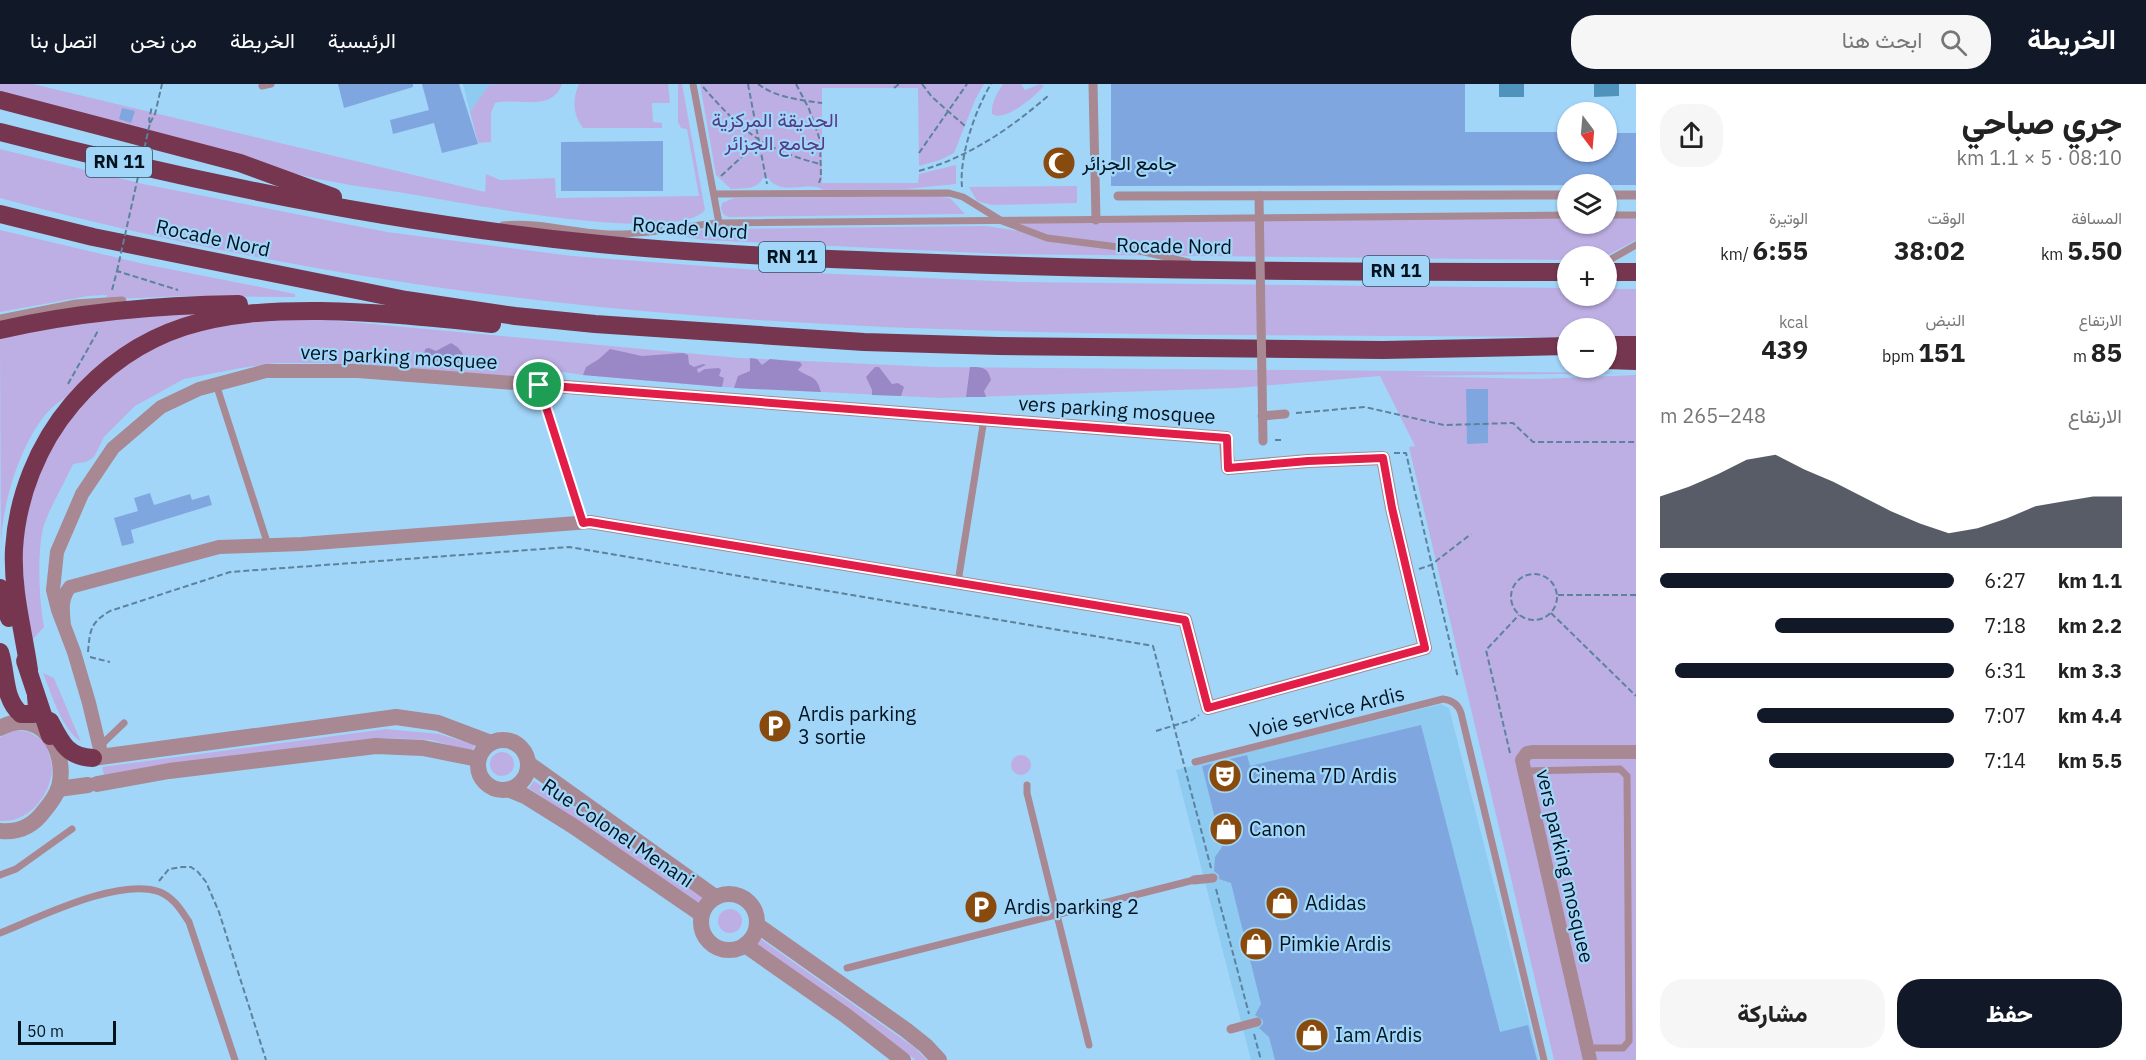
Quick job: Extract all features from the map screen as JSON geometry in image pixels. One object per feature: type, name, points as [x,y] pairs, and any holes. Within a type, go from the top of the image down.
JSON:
[{"type":"highway","points":[[2,100],[240,163],[303,185],[362,210]]},
{"type":"highway","name":"Rocade Nord","points":[[0,132],[168,173],[362,210],[479,229],[598,244],[768,256],[987,265],[1557,272]]},
{"type":"highway","name":"Rocade Nord","points":[[0,214],[93,237],[406,300],[515,316],[708,333],[864,342],[1365,350],[1557,346]]},
{"type":"highway","points":[[1617,272],[1636,272]]},
{"type":"highway","points":[[0,330],[75,316],[112,303],[266,303],[350,312]]},
{"type":"highway","points":[[29,670],[14,591],[14,547],[18,518],[29,478],[44,444],[64,414],[97,378],[141,345],[192,324],[213,318],[263,311],[350,312],[381,313],[591,335],[713,343],[812,346],[864,342]]},
{"type":"highway","points":[[1617,345],[1636,345]]},
{"type":"highway","points":[[1365,350],[1438,357],[1557,358]]},
{"type":"highway","points":[[1617,361],[1636,362]]},
{"type":"highway","points":[[0,588],[50,736]]},
{"type":"highway","points":[[0,652],[9,700],[21,714],[29,715],[36,711],[35,689]]},
{"type":"highway","points":[[35,689],[63,744],[79,757],[95,755]]},
{"type":"street","points":[[1094,84],[1096,220]]},
{"type":"street","points":[[1118,196],[1557,195]]},
{"type":"street","points":[[1617,195],[1636,195]]},
{"type":"street","points":[[1259,196],[1263,441]]},
{"type":"street","points":[[0,319],[76,304],[112,303]]},
{"type":"street","name":"vers parking mosquee","points":[[64,627],[63,601],[64,594],[69,587],[219,547],[590,522],[1185,620],[1208,708],[1425,648],[1392,508],[1383,458],[1308,461],[1228,468],[1227,438],[358,371],[266,371],[199,389],[160,407],[113,448],[82,494],[57,552],[53,590],[64,627],[77,663],[95,755]]},
{"type":"street","points":[[1262,416],[1285,414]]},
{"type":"street","points":[[60,763],[95,755],[396,717],[438,723],[491,743]]},
{"type":"street","points":[[0,728],[16,723],[40,728],[50,736],[60,763],[58,789],[42,815],[0,845]]},
{"type":"street","points":[[509,740],[518,744],[527,756],[528,772],[523,781],[510,790],[501,790],[487,784],[481,777],[478,759],[484,748],[491,743],[509,740]]},
{"type":"street","points":[[58,789],[169,771],[376,746],[423,748],[478,759]]},
{"type":"street","name":"vers parking mosquee","points":[[1589,1054],[1522,760],[1527,753],[1532,752],[1636,752]]},
{"type":"street","name":"Rue Colonel Menani","points":[[529,764],[715,897]]},
{"type":"street","name":"Rue Colonel Menani","points":[[510,790],[525,796],[573,826],[701,914]]},
{"type":"street","points":[[0,831],[22,829]]},
{"type":"street","points":[[1194,880],[1213,878]]},
{"type":"street","points":[[725,894],[737,895],[746,899],[754,908],[757,925],[751,939],[745,945],[724,950],[714,946],[703,934],[700,924],[701,914],[707,903],[715,897],[725,894]]},
{"type":"street","points":[[757,925],[906,1030],[939,1060]]},
{"type":"street","points":[[745,945],[903,1060]]},
{"type":"street","points":[[1231,1029],[1254,1023]]},
{"type":"lane","points":[[262,86],[271,84]]},
{"type":"lane","points":[[693,84],[719,223]]},
{"type":"lane","points":[[714,194],[949,192],[959,195],[1002,221],[1047,238],[1126,248],[1226,269]]},
{"type":"lane","points":[[964,192],[968,201]]},
{"type":"lane","points":[[479,229],[507,225],[533,225],[628,234],[719,223],[1557,215]]},
{"type":"lane","points":[[1617,215],[1636,215]]},
{"type":"lane","points":[[1617,256],[1636,245]]},
{"type":"lane","points":[[216,384],[268,545]]},
{"type":"lane","points":[[539,385],[583,523]]},
{"type":"lane","points":[[958,582],[984,419]]},
{"type":"lane","name":"Voie service Ardis","points":[[1195,762],[1443,699],[1454,702],[1461,713],[1544,1060]]},
{"type":"lane","points":[[95,755],[124,723]]},
{"type":"lane","points":[[1524,771],[1620,769],[1628,776],[1629,1041],[1623,1048],[1589,1054]]},
{"type":"lane","points":[[1027,784],[1027,793],[1089,1045]]},
{"type":"lane","points":[[0,875],[16,869],[72,829]]},
{"type":"lane","points":[[847,968],[1194,880]]},
{"type":"lane","points":[[0,933],[96,896],[123,889],[151,890],[162,893],[177,903],[189,922],[235,1060]]},
{"type":"path","points":[[68,385],[112,303],[150,123],[155,114],[162,84]]},
{"type":"path","points":[[701,84],[729,116],[759,141],[785,154],[820,164]]},
{"type":"path","points":[[748,84],[769,193]]},
{"type":"path","points":[[758,84],[774,93],[822,104]]},
{"type":"path","points":[[796,84],[805,100],[820,140],[821,177],[816,192]]},
{"type":"path","points":[[894,88],[899,84]]},
{"type":"path","points":[[922,84],[932,98],[965,126]]},
{"type":"path","points":[[919,153],[967,84]]},
{"type":"path","points":[[964,192],[962,179],[965,154],[983,97],[991,84]]},
{"type":"path","points":[[918,171],[965,154],[1020,120],[1049,95]]},
{"type":"path","points":[[150,123],[152,106]]},
{"type":"path","points":[[712,184],[739,162],[759,141]]},
{"type":"path","points":[[117,271],[181,291]]},
{"type":"path","points":[[1285,414],[1365,407],[1444,425],[1514,423],[1533,442],[1636,442]]},
{"type":"path","points":[[1407,572],[1431,565],[1472,534]]},
{"type":"path","points":[[110,662],[88,656],[90,630],[98,619],[110,611],[230,572],[569,547],[1153,646],[1213,878],[1254,1023],[1261,1060]]},
{"type":"path","points":[[1431,565],[1458,678]]},
{"type":"path","points":[[1525,575],[1542,575],[1549,578],[1557,595],[1551,613],[1543,619],[1535,620],[1519,615],[1511,602],[1513,586],[1525,575]]},
{"type":"path","points":[[1557,595],[1636,595]]},
{"type":"path","points":[[1551,613],[1636,696]]},
{"type":"path","points":[[1156,731],[1192,720],[1208,708]]},
{"type":"path","points":[[151,890],[169,869],[182,867],[191,867],[206,882],[219,912],[266,1060]]},
{"type":"shaded area","points":[[463,84],[497,84],[488,86],[470,112]]},
{"type":"shaded area","points":[[1499,84],[1524,84],[1524,97],[1499,97]]},
{"type":"shaded area","points":[[1594,84],[1619,84],[1619,96],[1594,97]]},
{"type":"shaded area","points":[[451,343],[461,351],[465,363],[424,358],[425,349],[436,351]]},
{"type":"shaded area","points":[[610,349],[642,356],[683,353],[688,355],[689,364],[694,367],[706,365],[697,369],[698,373],[705,369],[719,368],[721,370],[719,376],[724,378],[722,387],[583,375],[586,367]]},
{"type":"shaded area","points":[[750,358],[757,359],[762,365],[770,359],[800,362],[802,365],[798,370],[815,380],[821,392],[734,388],[738,376],[750,371]]},
{"type":"shaded area","points":[[875,367],[879,367],[892,384],[898,383],[904,387],[901,396],[872,395],[866,377]]},
{"type":"shaded area","points":[[970,367],[981,368],[988,372],[991,380],[984,391],[986,397],[966,397]]},
{"type":"shaded area","points":[[1441,704],[1449,708],[1539,1060],[1251,1060],[1176,770]]},
{"type":"green space","points":[[0,84],[33,84],[485,192],[486,174],[500,180],[555,178],[556,198],[699,196],[687,129],[681,128],[678,122],[678,84],[682,84],[705,210],[686,220],[654,224],[613,223],[567,219],[335,182],[23,104],[0,92]]},
{"type":"green space","points":[[562,84],[557,93],[542,101],[495,103],[491,113],[491,142],[478,143],[470,112],[488,86]]},
{"type":"green space","points":[[579,84],[668,84],[670,103],[652,103],[653,122],[662,123],[662,128],[583,128],[577,118],[575,107],[575,95]]},
{"type":"green space","name":"الحديقة المركزية لجامع الجزائر","points":[[700,84],[984,84],[975,100],[954,153],[919,166],[918,88],[822,88],[822,183],[918,183],[919,174],[956,165],[956,184],[906,189],[826,190],[810,186],[784,188],[768,178],[763,178],[754,186],[731,189],[716,175]]},
{"type":"green space","points":[[1003,84],[1021,84],[1025,90],[1040,84],[1044,86],[1020,107],[998,116],[992,114],[992,106]]},
{"type":"green space","points":[[0,149],[143,184],[387,232],[572,256],[769,271],[1020,282],[1557,288],[1557,306],[1617,306],[1617,289],[1636,289],[1636,337],[1617,337],[1617,318],[1557,318],[1557,337],[1184,335],[928,329],[672,314],[476,293],[339,272],[203,246],[0,198]]},
{"type":"green space","points":[[1077,186],[1077,203],[992,205],[977,201],[969,187]]},
{"type":"green space","points":[[931,196],[950,198],[965,214],[729,217],[724,215],[721,209],[722,203],[734,198]]},
{"type":"green space","points":[[1557,215],[1557,234],[1617,234],[1617,215],[1636,215],[1636,240],[1617,250],[1617,246],[1557,246],[1557,260],[1002,254],[703,240],[680,236],[682,232],[712,229],[986,226],[1027,232],[1002,221]]},
{"type":"green space","points":[[0,230],[144,264],[295,294],[295,297],[184,296],[115,299],[106,298],[107,295],[88,296],[0,312]]},
{"type":"green space","points":[[204,312],[70,394],[45,415],[27,445],[12,481],[1,536],[1,553],[0,338],[95,320]]},
{"type":"green space","points":[[278,318],[329,320],[740,358],[934,367],[1557,372],[1410,376],[1537,379],[1617,378],[1617,376],[1636,375],[1636,1060],[1554,1060],[1409,447],[1415,446],[1380,376],[1237,388],[941,398],[722,387],[583,375],[537,368],[537,379],[327,363],[276,363],[184,379],[135,406],[104,437],[94,457],[86,462],[73,464],[43,528],[39,578],[44,627],[32,640],[23,567],[19,566],[21,534],[35,480],[69,416],[116,370],[160,343],[210,326]]},
{"type":"green space","points":[[43,673],[54,678],[81,742],[62,719]]},
{"type":"green space","points":[[386,729],[439,734],[475,745],[471,752],[432,740],[387,738],[104,775],[102,767]]},
{"type":"green space","points":[[16,730],[29,732],[45,742],[52,770],[47,789],[36,806],[20,818],[0,821],[0,737]]},
{"type":"green space","points":[[502,752],[507,753],[513,759],[513,769],[507,775],[502,776],[497,775],[491,769],[490,764],[491,759],[497,753]]},
{"type":"green space","points":[[1021,755],[1028,758],[1031,765],[1028,772],[1021,775],[1014,772],[1011,765],[1014,758]]},
{"type":"green space","points":[[534,781],[705,898],[700,905],[529,788]]},
{"type":"green space","points":[[730,909],[739,912],[742,921],[739,930],[730,933],[721,930],[718,921],[721,912]]},
{"type":"green space","points":[[759,938],[915,1048],[927,1060],[916,1060],[755,945]]},
{"type":"building","points":[[338,84],[413,84],[413,87],[344,108]]},
{"type":"building","points":[[422,84],[459,84],[478,144],[442,153],[434,123],[393,134],[390,120],[429,110]]},
{"type":"building","points":[[1111,84],[1465,84],[1465,132],[1557,132],[1557,162],[1617,162],[1617,133],[1636,133],[1636,185],[1617,185],[1617,174],[1557,174],[1557,185],[1111,186]]},
{"type":"building","points":[[122,108],[135,111],[131,123],[119,119]]},
{"type":"building","points":[[663,141],[663,191],[561,191],[561,142]]},
{"type":"building","points":[[1466,389],[1488,389],[1488,443],[1467,444]]},
{"type":"building","points":[[150,493],[154,505],[190,494],[192,500],[209,495],[212,505],[131,530],[134,543],[122,546],[114,518],[138,511],[134,498]]},
{"type":"building","points":[[1421,725],[1500,1032],[1528,1025],[1537,1060],[1275,1060],[1269,1037],[1259,1028],[1263,1020],[1255,1015],[1261,1004],[1231,883],[1219,879],[1219,875],[1214,871],[1215,857],[1222,847],[1202,766],[1247,755],[1250,766]]},
{"type":"place","name":"جامع الجزائر","points":[[1059,163]]},
{"type":"place","name":"Ardis parking 3 sortie","points":[[775,726]]},
{"type":"place","name":"Cinema 7D Ardis","points":[[1225,776]]},
{"type":"place","name":"Canon","points":[[1226,829]]},
{"type":"place","name":"Adidas","points":[[1282,903]]},
{"type":"place","name":"Ardis parking 2","points":[[981,907]]},
{"type":"place","name":"Pimkie Ardis","points":[[1256,944]]},
{"type":"place","name":"Iam Ardis","points":[[1312,1035]]},
{"type":"route","points":[[539,385],[1227,438],[1228,468],[1308,461],[1383,458],[1392,508],[1425,648],[1208,708],[1185,620],[590,522],[583,523],[539,385]]}]
